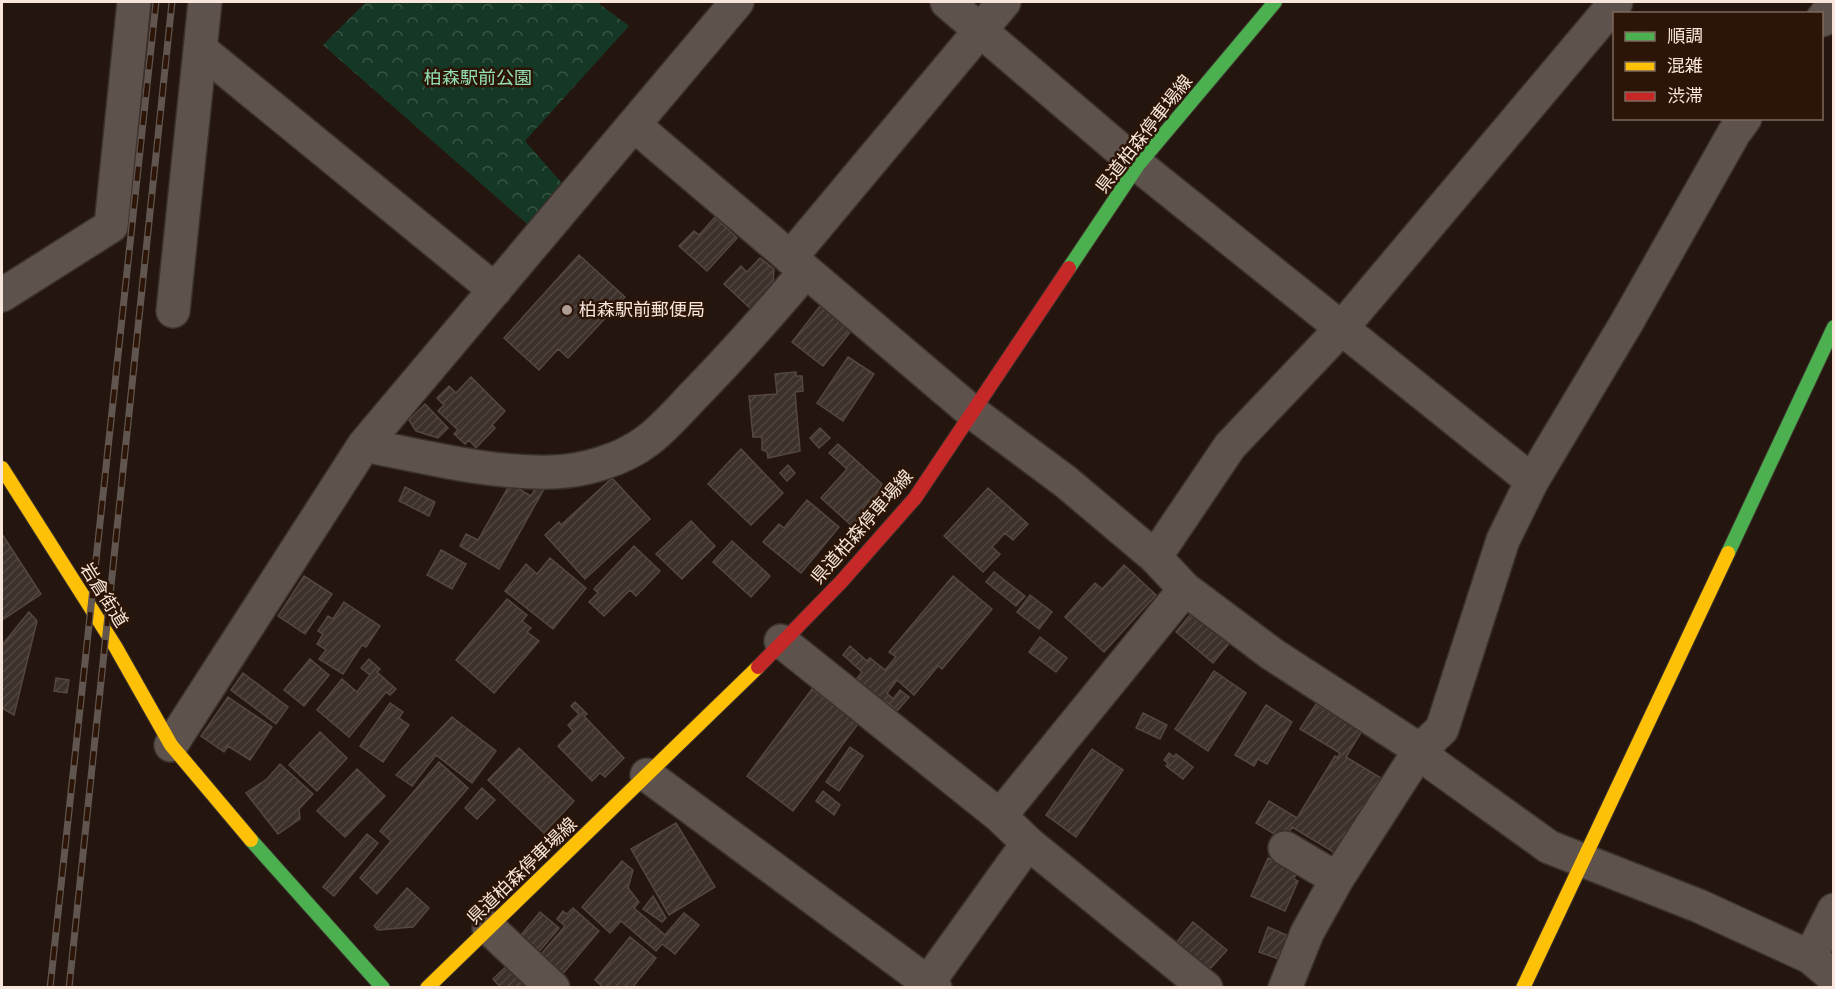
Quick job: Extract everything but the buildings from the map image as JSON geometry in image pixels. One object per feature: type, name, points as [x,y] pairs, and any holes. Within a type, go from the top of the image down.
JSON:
[{"type":"main road","name":"県道柏森停車場線","points":[[428,987],[753,672],[841,582],[915,498],[1138,165],[1275,2]]},
{"type":"main road","points":[[1523,987],[1833,327]]},
{"type":"main road","name":"岩倉街道","points":[[2,468],[115,646],[171,745]]},
{"type":"main road","points":[[171,745],[234,822],[382,987]]},
{"type":"street","points":[[2,296],[111,226],[134,2]]},
{"type":"street","points":[[173,311],[205,2]]},
{"type":"street","points":[[171,745],[364,445],[737,2]]},
{"type":"street","points":[[947,2],[1138,165],[1340,330],[1532,480]]},
{"type":"street","points":[[364,445],[461,464],[554,472],[594,465],[629,452],[664,427],[744,343],[798,265],[1004,2]]},
{"type":"street","points":[[1155,557],[1230,446],[1340,330],[1616,2]]},
{"type":"street","points":[[1823,17],[1833,4]]},
{"type":"street","points":[[200,49],[495,290]]},
{"type":"street","points":[[1285,987],[1307,933],[1336,879],[1420,750],[1442,729],[1503,540],[1532,480],[1628,322],[1734,133],[1744,120]]},
{"type":"street","points":[[634,125],[972,412],[1066,482],[1155,557],[1185,589],[1272,654],[1420,750],[1435,765],[1549,847],[1699,906],[1822,967],[1833,910]]},
{"type":"street","points":[[1000,816],[1185,589]]},
{"type":"street","points":[[781,641],[1000,816],[1028,843],[1206,987]]},
{"type":"street","points":[[647,775],[929,986],[1028,843]]},
{"type":"street","points":[[1286,848],[1336,879]]},
{"type":"street","points":[[489,928],[553,987]]},
{"type":"green space","name":"柏森駅前公園","points":[[366,2],[597,2],[629,26],[525,141],[568,190],[534,230],[323,45]]},
{"type":"railway","points":[[50,988],[156,2]]},
{"type":"railway","points":[[69,988],[172,2]]},
{"type":"traffic: fast","points":[[1069,268],[1138,165],[1275,2]]},
{"type":"traffic: fast","points":[[1728,553],[1834,327]]},
{"type":"traffic: fast","points":[[251,840],[383,988]]},
{"type":"traffic: slow","points":[[2,468],[115,646],[171,745],[251,840]]},
{"type":"traffic: slow","points":[[1523,988],[1728,553]]},
{"type":"traffic: slow","points":[[427,988],[758,667]]},
{"type":"traffic: jam","points":[[758,667],[841,582],[915,498],[1069,268]]},
{"type":"place","name":"柏森駅前郵便局","points":[[567,310]]}]
